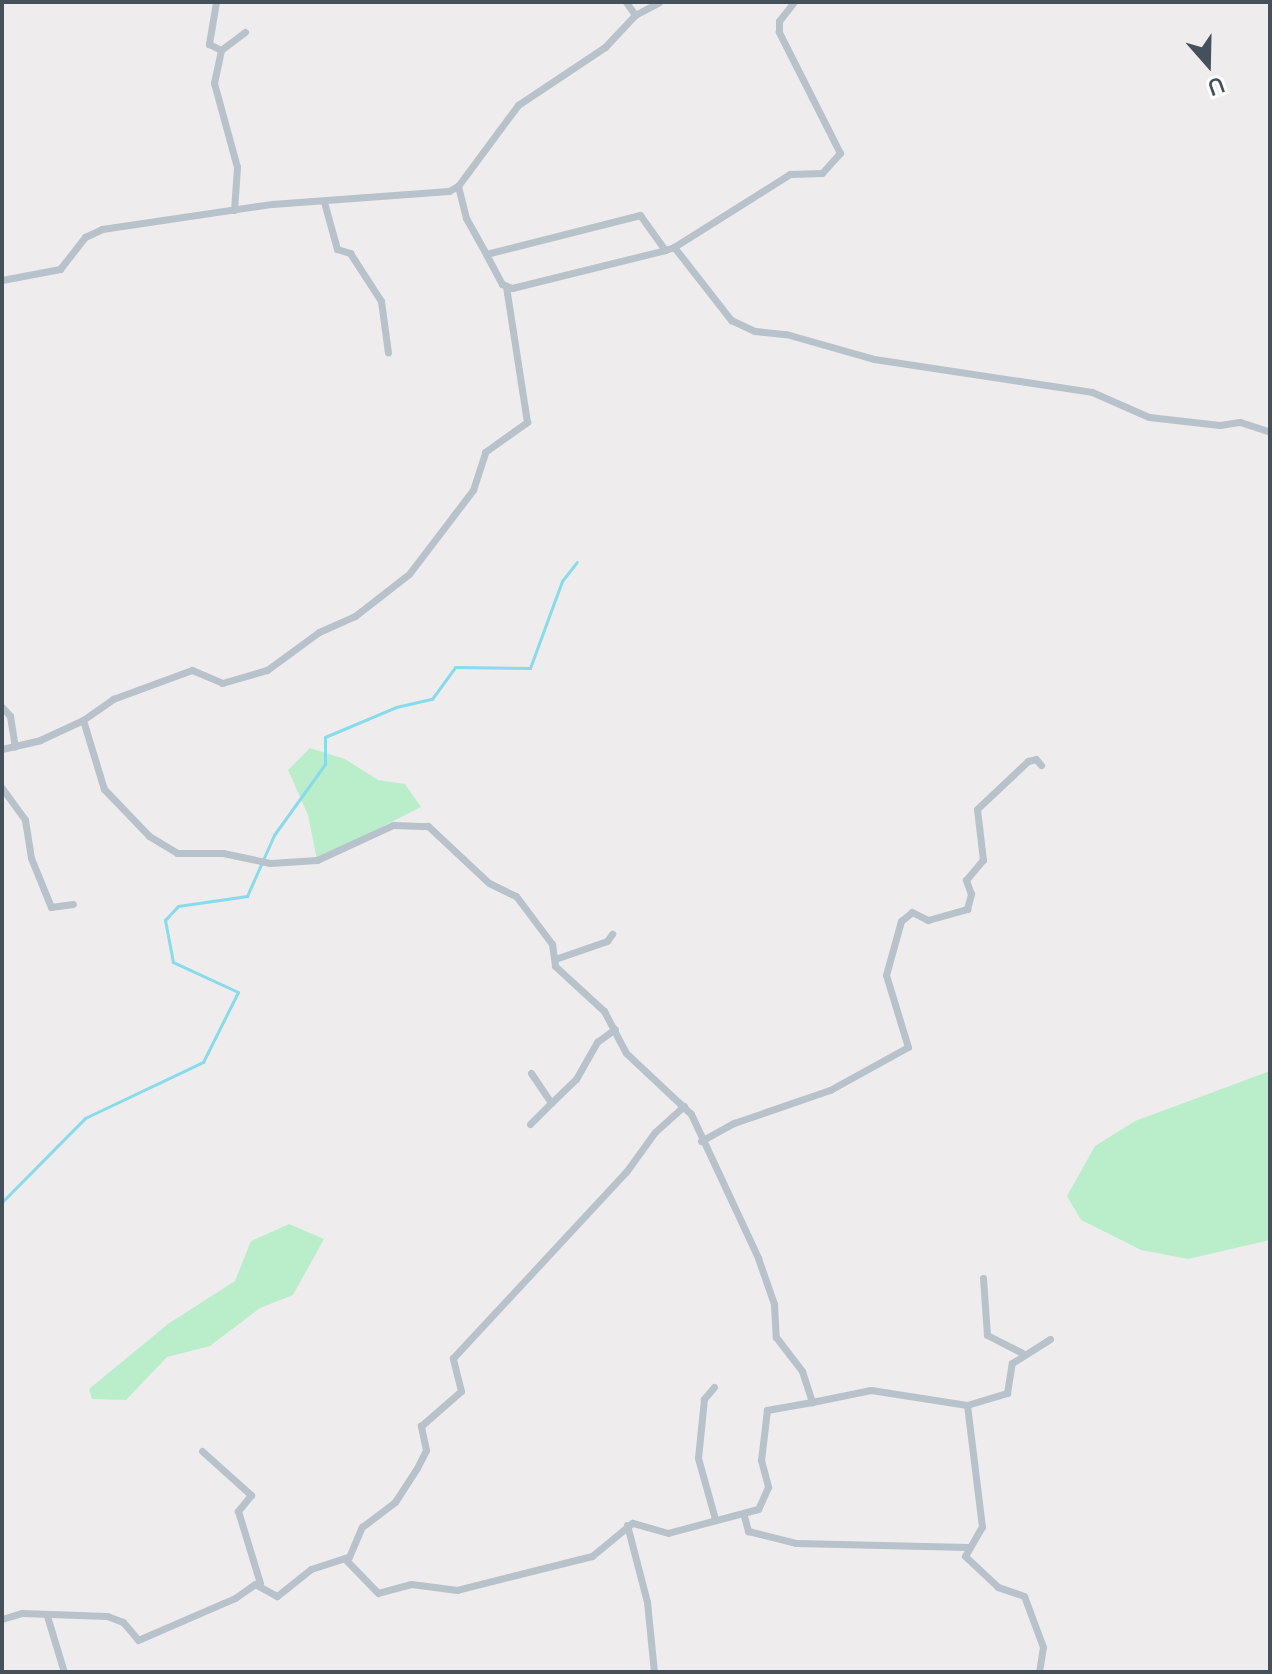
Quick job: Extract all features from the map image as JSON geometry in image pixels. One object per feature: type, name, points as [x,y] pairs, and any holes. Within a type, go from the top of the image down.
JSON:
[{"type":"street","points":[[216,2],[209,44],[221,50]]},
{"type":"street","points":[[626,2],[635,15]]},
{"type":"street","points":[[2,280],[60,269],[94,231],[234,210],[440,193],[458,186],[518,105],[605,47],[635,15],[659,2]]},
{"type":"street","points":[[506,287],[669,248],[790,174],[822,173],[840,153],[779,32],[779,21],[794,2]]},
{"type":"street","points":[[234,210],[237,167],[214,83],[221,50],[245,32]]},
{"type":"street","points":[[2,749],[15,747],[83,720],[123,695],[192,670],[222,683],[267,670],[314,635],[355,616],[409,574],[473,490],[485,452],[527,422],[506,287],[466,218],[458,186]]},
{"type":"street","points":[[324,202],[337,249],[350,253],[381,301],[388,353]]},
{"type":"street","points":[[486,254],[635,215],[645,218],[731,320],[755,331],[786,334],[874,359],[1092,392],[1149,417],[1220,425],[1240,422],[1270,432]]},
{"type":"street","points":[[2,707],[10,716],[15,747]]},
{"type":"street","points":[[83,720],[104,789],[149,836],[170,850],[270,863],[317,860],[393,825],[425,824],[489,883],[516,896],[549,939],[555,966],[604,1011],[626,1053],[684,1106],[758,1258],[774,1304],[776,1337],[802,1371],[812,1402]]},
{"type":"street","points":[[701,1141],[734,1123],[830,1090],[908,1047],[886,975],[901,921],[912,912],[928,920],[967,909],[971,894],[966,880],[983,860],[977,809],[1028,761],[1036,759],[1041,765]]},
{"type":"street","points":[[2,788],[25,820],[31,858],[51,907],[73,904]]},
{"type":"street","points":[[555,959],[607,941],[612,934]]},
{"type":"street","points":[[530,1124],[576,1079],[597,1042],[615,1029]]},
{"type":"street","points":[[531,1073],[551,1103]]},
{"type":"street","points":[[202,1451],[251,1495],[238,1511],[260,1583],[277,1596],[311,1569],[345,1559],[362,1527],[395,1502],[417,1468],[426,1450],[421,1426],[461,1391],[453,1358],[626,1172],[655,1132],[684,1106]]},
{"type":"street","points":[[983,1278],[987,1335],[1022,1353]]},
{"type":"street","points":[[345,1559],[378,1593],[411,1584],[457,1590],[592,1556],[627,1525],[641,1522],[668,1533],[715,1519],[744,1516],[758,1509],[768,1487],[761,1460],[767,1410],[871,1390],[967,1405],[1007,1393],[1012,1363],[1022,1353],[1050,1339]]},
{"type":"street","points":[[714,1387],[704,1399],[698,1458],[715,1519]]},
{"type":"street","points":[[967,1405],[982,1527],[967,1547],[965,1556],[973,1567],[998,1587],[1024,1596],[1043,1647],[1039,1672]]},
{"type":"street","points":[[744,1516],[748,1531],[796,1543],[967,1547]]},
{"type":"street","points":[[627,1525],[647,1602],[654,1672]]},
{"type":"street","points":[[2,1619],[13,1613],[107,1616],[123,1622],[138,1640],[260,1583]]},
{"type":"street","points":[[47,1616],[64,1672]]},
{"type":"green space","points":[[310,748],[345,759],[378,780],[405,784],[421,807],[317,860],[308,815],[288,770]]},
{"type":"green space","points":[[1270,1071],[1270,1240],[1188,1259],[1141,1250],[1081,1220],[1067,1196],[1095,1146],[1135,1121]]},
{"type":"green space","points":[[289,1224],[324,1239],[293,1295],[260,1308],[210,1346],[167,1357],[126,1400],[92,1399],[89,1389],[168,1324],[235,1281],[251,1241]]},
{"type":"waterway","points":[[2,1202],[85,1118],[203,1062],[238,992],[173,962],[165,920],[178,906],[247,896],[274,835],[325,764],[325,737],[396,707],[432,699],[455,667],[530,668],[562,581],[577,562]]}]
